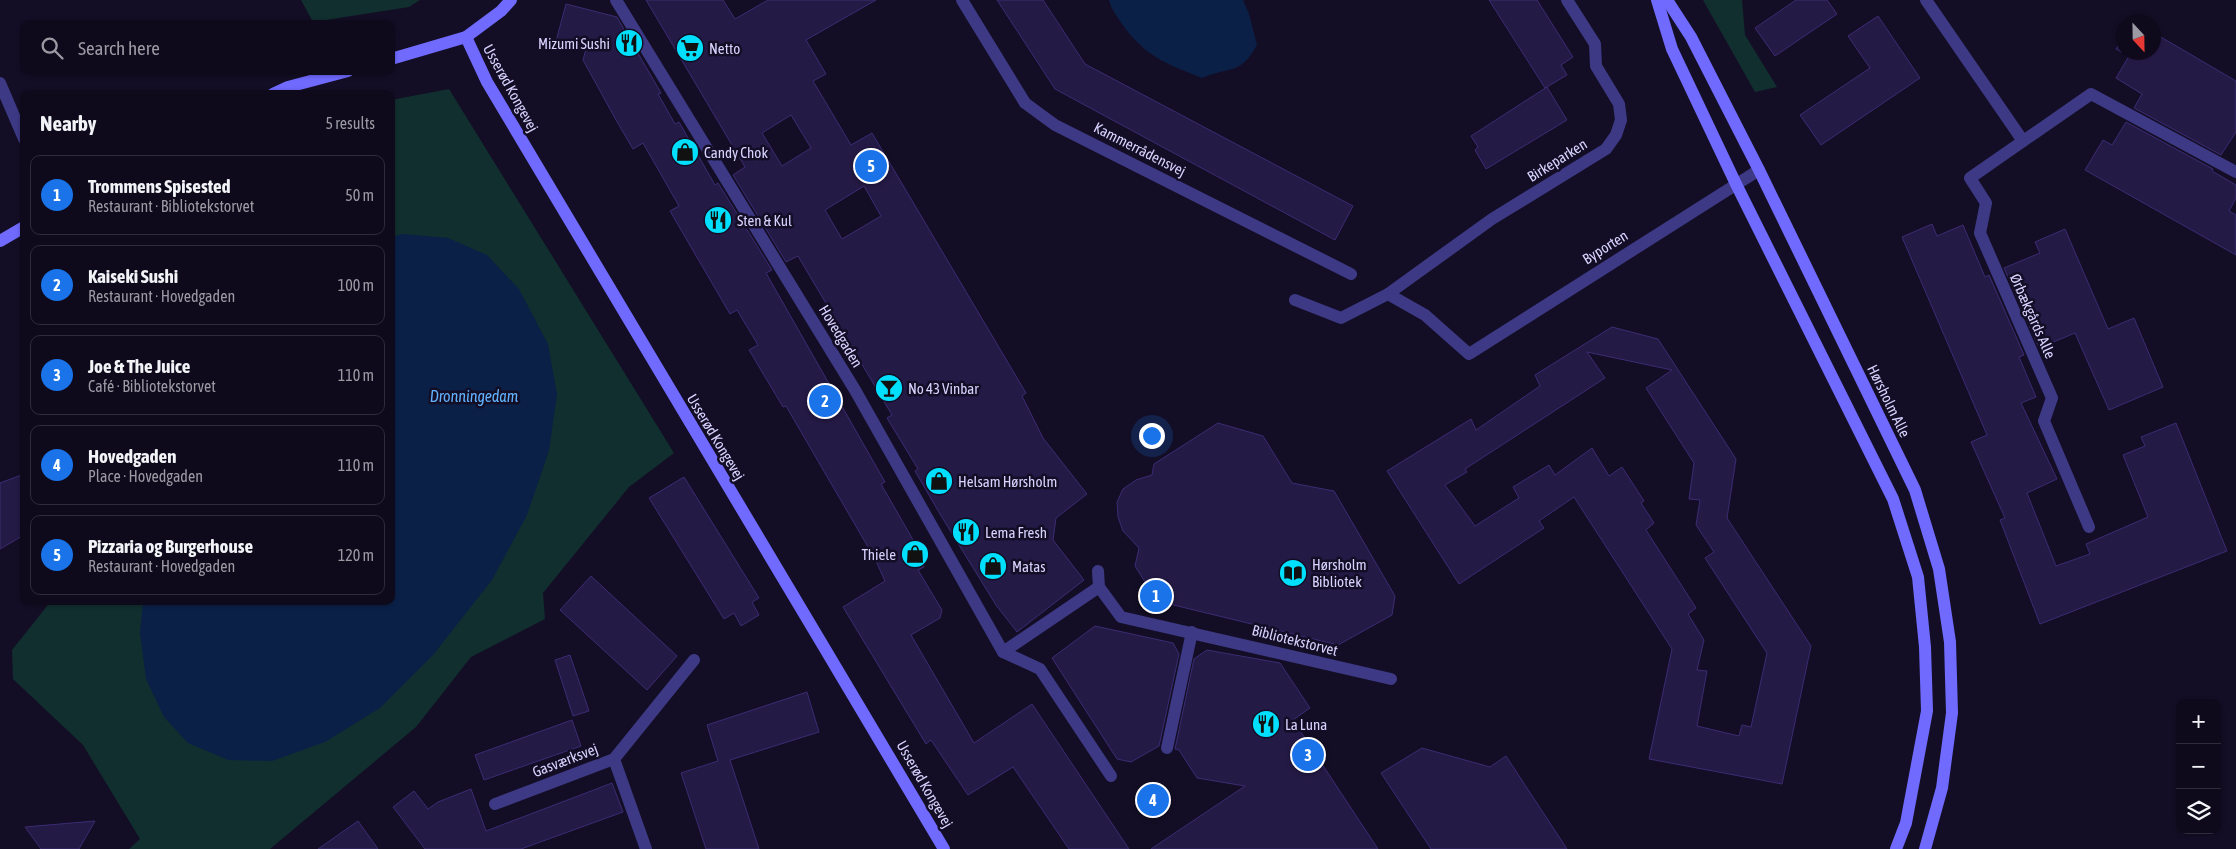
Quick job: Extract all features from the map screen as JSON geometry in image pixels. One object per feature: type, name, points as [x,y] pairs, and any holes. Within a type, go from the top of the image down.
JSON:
[{"type":"main road","points":[[395,59],[466,37],[501,12],[512,0]]},
{"type":"main road","points":[[1657,0],[1672,49],[1736,184],[1893,499],[1918,577],[1925,647],[1927,711],[1906,823],[1896,849]]},
{"type":"main road","name":"Hørsholm Alle","points":[[1667,0],[1691,37],[1759,170],[1915,490],[1939,569],[1950,642],[1952,713],[1942,788],[1925,849]]},
{"type":"main road","name":"Usserød Kongevej","points":[[466,37],[497,98],[944,849]]},
{"type":"main road","points":[[282,90],[333,75]]},
{"type":"main road","points":[[0,241],[20,229]]},
{"type":"street","name":"Hovedgaden","points":[[616,0],[855,390],[1003,652]]},
{"type":"street","name":"Kammerrådensvej","points":[[962,0],[1025,103],[1055,125],[1351,274]]},
{"type":"street","name":"Birkeparken","points":[[1388,294],[1492,219],[1606,149],[1616,135],[1621,120],[1619,104],[1596,66],[1595,44],[1567,0]]},
{"type":"street","points":[[1926,0],[2023,141]]},
{"type":"street","points":[[0,83],[20,130]]},
{"type":"street","name":"Ørbækgårds Alle","points":[[2089,527],[2044,421],[2052,398],[1980,233],[1986,203],[1970,178],[2091,94],[2236,172]]},
{"type":"street","name":"Byporten","points":[[1388,294],[1424,315],[1469,354],[1759,170]]},
{"type":"street","points":[[1295,300],[1341,318],[1388,294]]},
{"type":"street","points":[[1003,652],[1098,587],[1098,571]]},
{"type":"street","name":"Bibliotekstorvet","points":[[1098,587],[1121,617],[1391,679]]},
{"type":"street","points":[[1167,748],[1192,632]]},
{"type":"street","points":[[1003,652],[1040,669],[1111,776]]},
{"type":"street","points":[[614,759],[694,660]]},
{"type":"street","name":"Gasværksvej","points":[[495,804],[614,759],[646,849]]},
{"type":"green space","points":[[301,0],[420,0],[409,7],[326,20],[312,20]]},
{"type":"green space","points":[[1703,0],[1742,0],[1745,35],[1777,87],[1755,92]]},
{"type":"green space","points":[[449,89],[674,453],[629,487],[543,593],[545,619],[471,657],[416,727],[270,849],[129,849],[140,839],[83,745],[13,679],[12,650],[48,605],[395,605],[395,99]]},
{"type":"water","points":[[1109,0],[1243,0],[1249,14],[1257,45],[1245,62],[1239,66],[1202,78],[1167,63],[1148,52],[1122,24]]},
{"type":"water","name":"Dronningedam","points":[[403,234],[448,238],[487,255],[519,289],[548,344],[557,394],[549,451],[527,515],[492,580],[433,655],[380,708],[325,742],[272,761],[228,760],[188,743],[164,717],[146,679],[140,633],[143,605],[395,605],[395,236]]},
{"type":"building","points":[[646,0],[723,0],[735,19],[768,0],[876,0],[806,40],[826,74],[813,81],[851,145],[872,133],[1026,393],[1022,396],[1043,438],[1087,494],[1056,518],[1053,540],[1084,580],[1017,632],[996,605],[940,514],[915,471],[918,469],[887,418],[892,415],[798,256],[786,262],[733,175],[745,167]],"holes":[[[791,115],[811,148],[782,166],[762,133]],[[864,186],[881,216],[842,239],[825,210]]]},
{"type":"building","points":[[997,0],[1043,0],[1085,64],[1353,206],[1335,240],[1055,89]]},
{"type":"building","points":[[1489,0],[1537,0],[1573,57],[1561,65],[1567,75],[1545,88]]},
{"type":"building","points":[[1796,0],[1827,0],[1837,14],[1775,56],[1755,28]]},
{"type":"building","points":[[566,4],[617,17],[661,93],[658,94],[675,124],[679,122],[715,185],[718,183],[772,270],[766,273],[885,482],[881,484],[912,538],[924,567],[918,570],[942,610],[940,618],[911,635],[974,743],[1032,704],[1129,849],[1069,849],[1013,767],[968,795],[931,740],[926,744],[843,607],[885,581],[875,559],[786,406],[783,407],[749,350],[758,345],[737,310],[730,314],[670,211],[679,206],[643,143],[633,149],[616,120],[583,60],[586,49],[556,41]]},
{"type":"building","points":[[1878,16],[1920,78],[1821,145],[1800,115],[1870,68],[1848,36]]},
{"type":"building","points":[[2161,37],[2236,81],[2236,132],[2221,155],[2134,108],[2142,94],[2116,78],[2127,60],[2161,60]]},
{"type":"building","points":[[1547,87],[1567,120],[1486,169],[1475,150],[1478,147],[1471,136]]},
{"type":"building","points":[[2126,122],[2213,169],[2212,171],[2236,185],[2236,198],[2229,211],[2236,215],[2236,255],[2085,170],[2103,140],[2112,145]]},
{"type":"building","points":[[1932,224],[1937,236],[1963,225],[1985,277],[1989,275],[2024,355],[2019,357],[2036,397],[2021,403],[2057,479],[2027,493],[2056,566],[2090,554],[2086,544],[2148,517],[2123,455],[2145,446],[2141,437],[2176,423],[2227,551],[2040,624],[2000,520],[2005,518],[1971,442],[1987,435],[1902,237]]},
{"type":"building","points":[[2065,229],[2108,329],[2134,318],[2163,387],[2109,410],[2075,333],[2039,348],[2004,268],[2040,253],[2035,242]]},
{"type":"building","points":[[1612,327],[1658,339],[1736,459],[1727,518],[1811,646],[1782,784],[1649,759],[1672,649],[1574,497],[1539,521],[1544,528],[1459,584],[1387,471],[1471,419],[1476,430],[1540,386],[1535,375]],"holes":[[[1587,352],[1672,370],[1646,388],[1694,463],[1689,499],[1700,500],[1696,525],[1714,552],[1705,558],[1767,653],[1751,727],[1742,725],[1739,736],[1697,726],[1707,671],[1697,670],[1704,640],[1688,614],[1696,608],[1646,530],[1654,523],[1641,503],[1644,501],[1622,467],[1609,476],[1592,448],[1555,475],[1549,465],[1513,487],[1519,498],[1475,526],[1445,485],[1467,472],[1465,469],[1605,378]]]},
{"type":"building","points":[[1218,423],[1263,436],[1292,483],[1334,491],[1395,596],[1392,615],[1338,645],[1157,601],[1135,566],[1139,548],[1123,531],[1118,517],[1117,502],[1123,489],[1136,480],[1152,475],[1154,464]]},
{"type":"building","points":[[20,476],[20,537],[0,549],[0,483]]},
{"type":"building","points":[[684,477],[759,598],[752,602],[759,615],[741,626],[734,613],[724,619],[649,498]]},
{"type":"building","points":[[591,576],[677,656],[647,690],[560,610]]},
{"type":"building","points":[[1095,626],[1173,643],[1179,654],[1159,746],[1131,762],[1117,759],[1052,658]]},
{"type":"building","points":[[1207,650],[1280,663],[1310,708],[1293,720],[1378,849],[1151,849],[1245,786],[1197,778],[1179,750],[1175,749],[1194,659]]},
{"type":"building","points":[[570,655],[589,711],[573,716],[555,660]]},
{"type":"building","points":[[807,692],[819,732],[730,760],[759,849],[706,849],[681,773],[718,761],[707,725]]},
{"type":"building","points":[[572,720],[581,746],[484,780],[475,755]]},
{"type":"building","points":[[1422,748],[1490,767],[1506,756],[1567,849],[1431,849],[1381,773]]},
{"type":"building","points":[[612,783],[623,812],[521,849],[425,849],[393,807],[414,791],[428,809],[438,802],[471,789],[486,831]]},
{"type":"building","points":[[95,821],[79,849],[41,849],[25,827]]},
{"type":"building","points":[[358,821],[378,849],[318,849]]},
{"type":"place","name":"Mizumi Sushi","points":[[629,43]]},
{"type":"place","name":"Netto","points":[[690,48]]},
{"type":"place","name":"Candy Chok","points":[[685,152]]},
{"type":"place","name":"Pizzaria og Burgerhouse","points":[[871,166]]},
{"type":"place","name":"Sten & Kul","points":[[718,220]]},
{"type":"place","name":"No 43 Vinbar","points":[[889,388]]},
{"type":"place","name":"Kaiseki Sushi","points":[[825,401]]},
{"type":"place","name":"Helsam Hørsholm","points":[[939,481]]},
{"type":"place","name":"Lema Fresh","points":[[966,532]]},
{"type":"place","name":"Thiele","points":[[915,554]]},
{"type":"place","name":"Matas","points":[[993,566]]},
{"type":"place","name":"Hørsholm Bibliotek","points":[[1293,573]]},
{"type":"place","name":"Trommens Spisested","points":[[1156,596]]},
{"type":"place","name":"La Luna","points":[[1266,724]]},
{"type":"place","name":"Joe & The Juice","points":[[1308,755]]},
{"type":"place","name":"Hovedgaden","points":[[1153,800]]}]
